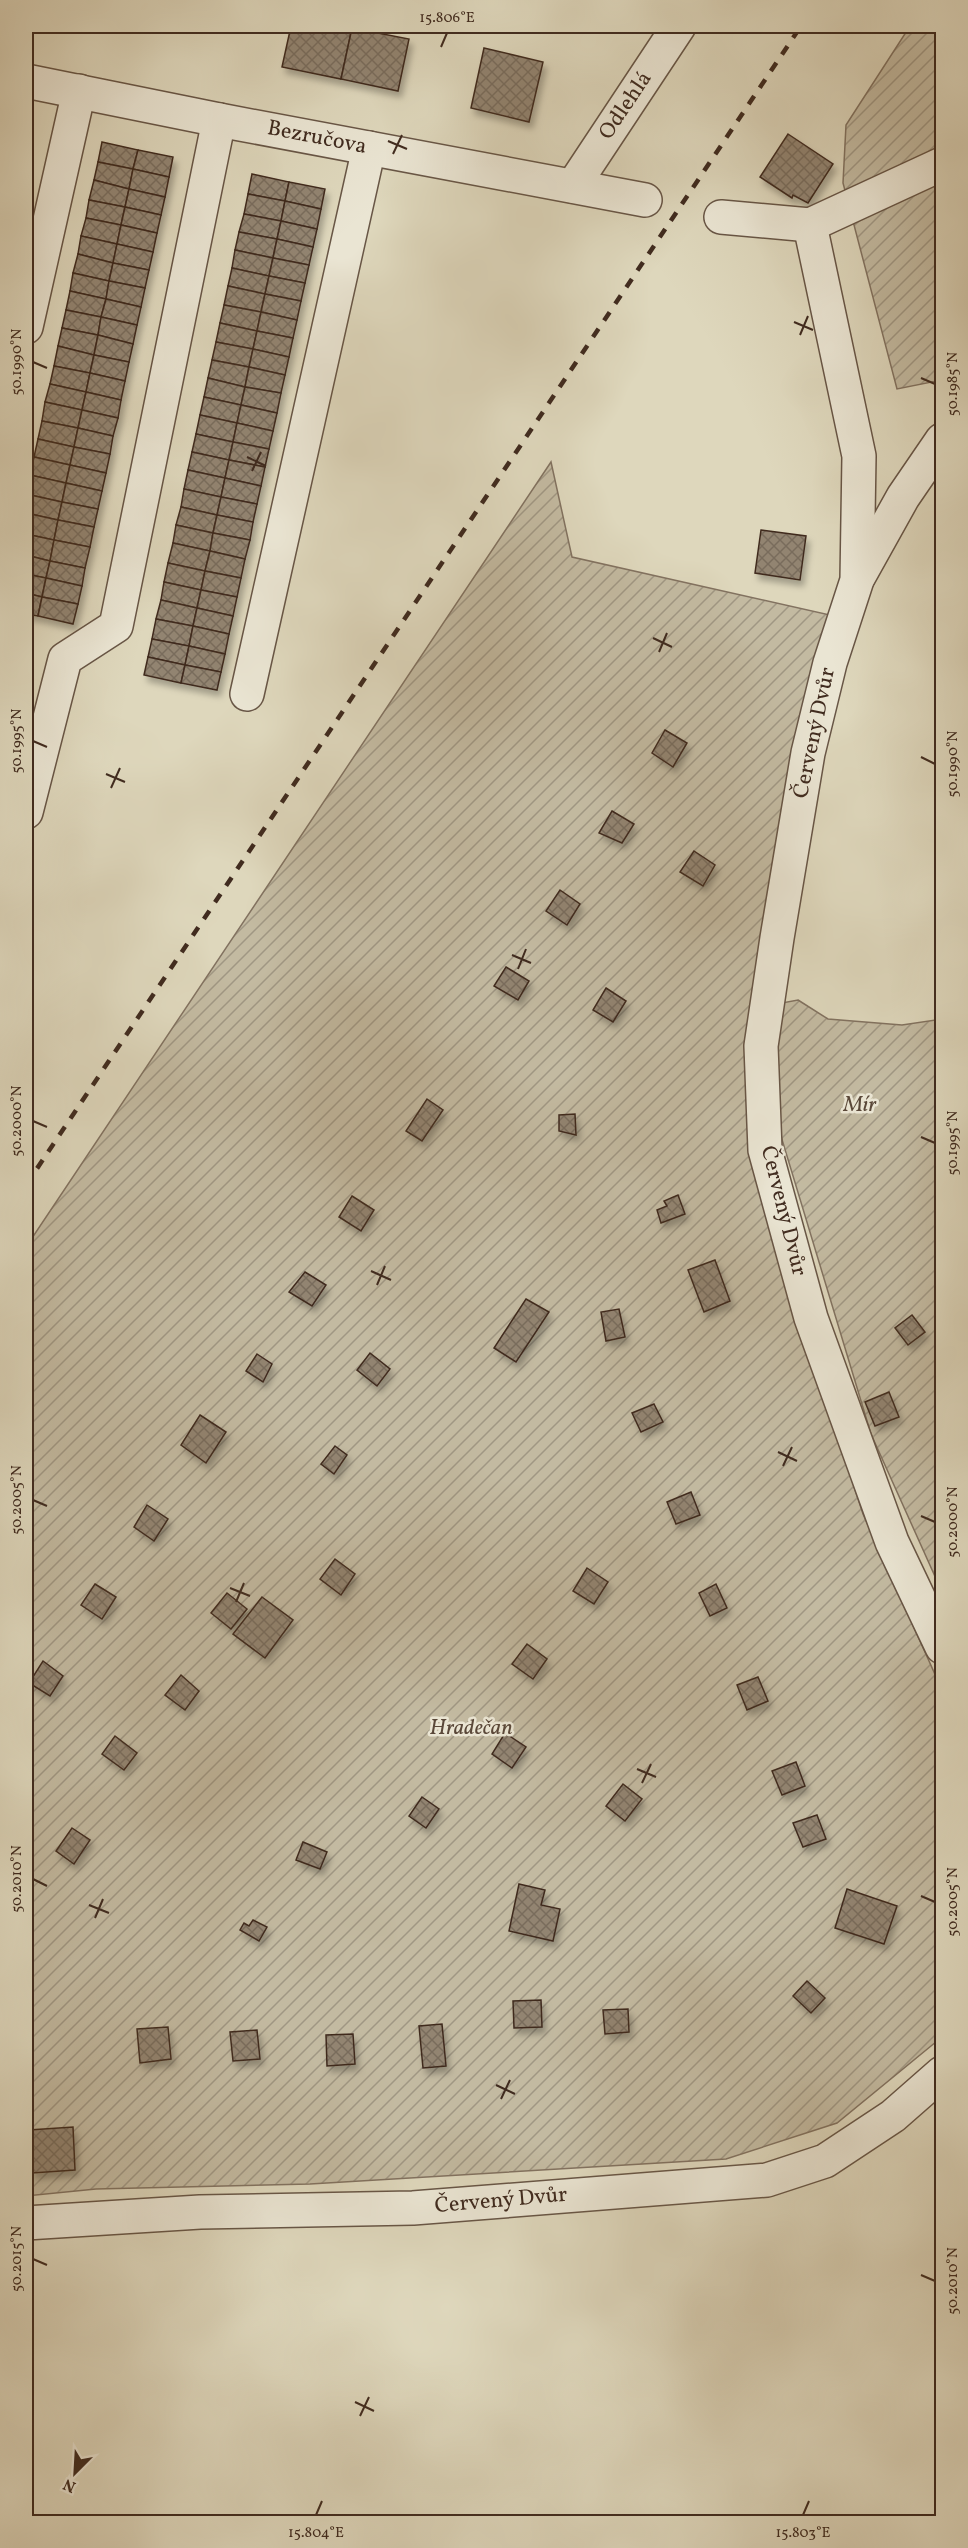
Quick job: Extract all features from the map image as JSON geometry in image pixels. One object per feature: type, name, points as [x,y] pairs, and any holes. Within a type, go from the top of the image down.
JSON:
[{"type":"street","name":"Odlehlá","points":[[573,186],[679,26]]},
{"type":"street","name":"Bezručova","points":[[26,81],[219,120],[645,200]]},
{"type":"street","points":[[26,327],[79,91]]},
{"type":"street","points":[[26,812],[65,659],[116,626],[219,120]]},
{"type":"street","points":[[247,694],[369,148]]},
{"type":"street","points":[[721,217],[810,225],[942,164]]},
{"type":"street","name":"Červený Dvůr","points":[[810,225],[859,456],[857,580]]},
{"type":"street","name":"Červený Dvůr","points":[[942,440],[903,497],[857,580],[830,663],[808,753],[761,1046],[765,1150],[819,1339],[892,1542],[942,1647]]},
{"type":"street","name":"Červený Dvůr","points":[[26,2223],[200,2212],[413,2208],[767,2180],[825,2161],[893,2116],[942,2073]]},
{"type":"green space","points":[[910,26],[942,26],[942,380],[897,389],[843,183],[846,125]]},
{"type":"green space","name":"Hradečan","points":[[551,462],[572,557],[830,615],[753,1031],[799,1319],[863,1514],[942,1690],[942,2037],[837,2123],[726,2159],[310,2184],[96,2189],[26,2196],[26,1247]]},
{"type":"green space","name":"Mír","points":[[798,1000],[828,1019],[902,1025],[942,1019],[942,1592],[871,1434],[777,1123],[776,1004]]},
{"type":"building","points":[[291,26],[352,28],[341,79],[282,67]]},
{"type":"building","points":[[352,28],[409,39],[398,91],[341,79]]},
{"type":"building","points":[[484,48],[543,62],[529,122],[471,108]]},
{"type":"building","points":[[788,134],[833,164],[808,203],[793,195],[792,198],[760,177]]},
{"type":"building","points":[[102,142],[138,150],[133,169],[98,162]]},
{"type":"building","points":[[138,150],[173,157],[169,177],[133,169]]},
{"type":"building","points":[[98,162],[133,169],[129,189],[94,180]]},
{"type":"building","points":[[133,169],[169,177],[165,197],[129,189]]},
{"type":"building","points":[[252,174],[289,182],[285,201],[248,194]]},
{"type":"building","points":[[94,180],[129,189],[125,207],[89,200]]},
{"type":"building","points":[[289,182],[325,189],[321,209],[285,201]]},
{"type":"building","points":[[129,189],[165,197],[161,215],[125,207]]},
{"type":"building","points":[[248,194],[285,201],[281,221],[244,214]]},
{"type":"building","points":[[89,200],[125,207],[121,225],[86,218]]},
{"type":"building","points":[[285,201],[321,209],[317,229],[281,221]]},
{"type":"building","points":[[125,207],[161,215],[157,233],[121,225]]},
{"type":"building","points":[[244,214],[281,221],[277,239],[239,232]]},
{"type":"building","points":[[86,218],[121,225],[117,244],[81,236]]},
{"type":"building","points":[[281,221],[317,229],[313,247],[277,239]]},
{"type":"building","points":[[121,225],[157,233],[153,252],[117,244]]},
{"type":"building","points":[[239,232],[277,239],[273,258],[235,250]]},
{"type":"building","points":[[81,236],[117,244],[113,263],[78,254]]},
{"type":"building","points":[[277,239],[313,247],[309,265],[273,258]]},
{"type":"building","points":[[117,244],[153,252],[149,270],[113,263]]},
{"type":"building","points":[[235,250],[273,258],[269,276],[232,268]]},
{"type":"building","points":[[78,254],[113,263],[109,281],[73,273]]},
{"type":"building","points":[[273,258],[309,265],[305,283],[269,276]]},
{"type":"building","points":[[113,263],[149,270],[145,288],[109,281]]},
{"type":"building","points":[[232,268],[269,276],[265,294],[228,286]]},
{"type":"building","points":[[73,273],[109,281],[106,299],[70,291]]},
{"type":"building","points":[[269,276],[305,283],[301,301],[265,294]]},
{"type":"building","points":[[109,281],[145,288],[141,307],[106,299]]},
{"type":"building","points":[[228,286],[265,294],[261,312],[224,305]]},
{"type":"building","points":[[70,291],[106,299],[101,317],[66,310]]},
{"type":"building","points":[[265,294],[301,301],[297,320],[261,312]]},
{"type":"building","points":[[106,299],[141,307],[137,325],[101,317]]},
{"type":"building","points":[[224,305],[261,312],[257,331],[220,323]]},
{"type":"building","points":[[66,310],[101,317],[98,335],[62,328]]},
{"type":"building","points":[[261,312],[297,320],[293,338],[257,331]]},
{"type":"building","points":[[101,317],[137,325],[133,344],[98,335]]},
{"type":"building","points":[[220,323],[257,331],[253,349],[216,342]]},
{"type":"building","points":[[62,328],[98,335],[94,355],[58,346]]},
{"type":"building","points":[[257,331],[293,338],[289,357],[253,349]]},
{"type":"building","points":[[98,335],[133,344],[129,362],[94,355]]},
{"type":"building","points":[[216,342],[253,349],[249,367],[212,360]]},
{"type":"building","points":[[58,346],[94,355],[90,373],[54,366]]},
{"type":"building","points":[[253,349],[289,357],[285,375],[249,367]]},
{"type":"building","points":[[94,355],[129,362],[125,381],[90,373]]},
{"type":"building","points":[[212,360],[249,367],[245,387],[208,378]]},
{"type":"building","points":[[54,366],[90,373],[86,392],[50,384]]},
{"type":"building","points":[[249,367],[285,375],[281,393],[245,387]]},
{"type":"building","points":[[90,373],[125,381],[121,400],[86,392]]},
{"type":"building","points":[[208,378],[245,387],[241,405],[204,397]]},
{"type":"building","points":[[50,384],[86,392],[82,410],[45,402]]},
{"type":"building","points":[[245,387],[281,393],[277,413],[241,405]]},
{"type":"building","points":[[86,392],[121,400],[118,418],[82,410]]},
{"type":"building","points":[[204,397],[241,405],[237,423],[200,415]]},
{"type":"building","points":[[45,402],[82,410],[78,428],[42,421]]},
{"type":"building","points":[[241,405],[277,413],[273,431],[237,423]]},
{"type":"building","points":[[82,410],[118,418],[113,436],[78,428]]},
{"type":"building","points":[[200,415],[237,423],[233,442],[196,434]]},
{"type":"building","points":[[42,421],[78,428],[74,447],[38,439]]},
{"type":"building","points":[[237,423],[273,431],[269,449],[233,442]]},
{"type":"building","points":[[78,428],[113,436],[110,454],[74,447]]},
{"type":"building","points":[[196,434],[233,442],[229,460],[192,452]]},
{"type":"building","points":[[38,439],[74,447],[70,465],[34,457]]},
{"type":"building","points":[[233,442],[269,449],[265,467],[229,460]]},
{"type":"building","points":[[74,447],[110,454],[106,473],[70,465]]},
{"type":"building","points":[[192,452],[229,460],[225,478],[188,470]]},
{"type":"building","points":[[34,457],[70,465],[66,483],[30,475]]},
{"type":"building","points":[[229,460],[265,467],[261,486],[225,478]]},
{"type":"building","points":[[70,465],[106,473],[102,491],[66,483]]},
{"type":"building","points":[[188,470],[225,478],[221,497],[184,489]]},
{"type":"building","points":[[30,475],[66,483],[62,502],[26,494]]},
{"type":"building","points":[[225,478],[261,486],[257,504],[221,497]]},
{"type":"building","points":[[66,483],[102,491],[98,509],[62,502]]},
{"type":"building","points":[[184,489],[221,497],[217,515],[181,507]]},
{"type":"building","points":[[26,494],[62,502],[58,520],[26,513]]},
{"type":"building","points":[[221,497],[257,504],[253,522],[217,515]]},
{"type":"building","points":[[62,502],[98,509],[94,527],[58,520]]},
{"type":"building","points":[[181,507],[217,515],[213,533],[176,525]]},
{"type":"building","points":[[26,513],[58,520],[54,540],[26,534]]},
{"type":"building","points":[[217,515],[253,522],[250,540],[213,533]]},
{"type":"building","points":[[58,520],[94,527],[90,547],[54,540]]},
{"type":"building","points":[[176,525],[213,533],[210,551],[173,543]]},
{"type":"building","points":[[761,530],[806,536],[800,580],[755,573]]},
{"type":"building","points":[[213,533],[250,540],[245,559],[210,551]]},
{"type":"building","points":[[26,534],[54,540],[50,561],[26,555]]},
{"type":"building","points":[[54,540],[90,547],[85,568],[50,561]]},
{"type":"building","points":[[173,543],[210,551],[205,571],[168,563]]},
{"type":"building","points":[[210,551],[245,559],[241,578],[205,571]]},
{"type":"building","points":[[26,555],[50,561],[46,578],[26,574]]},
{"type":"building","points":[[50,561],[85,568],[82,586],[46,578]]},
{"type":"building","points":[[168,563],[205,571],[201,590],[164,582]]},
{"type":"building","points":[[205,571],[241,578],[237,597],[201,590]]},
{"type":"building","points":[[26,574],[46,578],[42,597],[26,593]]},
{"type":"building","points":[[46,578],[82,586],[78,604],[42,597]]},
{"type":"building","points":[[164,582],[201,590],[197,608],[161,600]]},
{"type":"building","points":[[201,590],[237,597],[233,616],[197,608]]},
{"type":"building","points":[[26,593],[42,597],[38,616],[26,614]]},
{"type":"building","points":[[42,597],[78,604],[73,624],[38,616]]},
{"type":"building","points":[[161,600],[197,608],[193,626],[156,619]]},
{"type":"building","points":[[197,608],[233,616],[229,634],[193,626]]},
{"type":"building","points":[[156,619],[193,626],[189,646],[152,639]]},
{"type":"building","points":[[193,626],[229,634],[225,654],[189,646]]},
{"type":"building","points":[[152,639],[189,646],[185,665],[148,657]]},
{"type":"building","points":[[189,646],[225,654],[221,672],[185,665]]},
{"type":"building","points":[[148,657],[185,665],[181,683],[144,675]]},
{"type":"building","points":[[185,665],[221,672],[217,690],[181,683]]},
{"type":"building","points":[[665,730],[687,743],[673,767],[652,753]]},
{"type":"building","points":[[612,811],[634,824],[622,843],[599,833]]},
{"type":"building","points":[[694,851],[715,865],[703,886],[680,872]]},
{"type":"building","points":[[560,890],[580,904],[567,925],[546,911]]},
{"type":"building","points":[[506,967],[529,981],[518,1000],[494,986]]},
{"type":"building","points":[[606,988],[626,1001],[613,1022],[593,1010]]},
{"type":"building","points":[[427,1099],[443,1110],[422,1141],[406,1131]]},
{"type":"building","points":[[575,1114],[576,1135],[559,1131],[559,1115]]},
{"type":"building","points":[[678,1195],[685,1214],[661,1223],[657,1210],[667,1206],[664,1201]]},
{"type":"building","points":[[352,1196],[374,1210],[361,1231],[339,1217]]},
{"type":"building","points":[[715,1260],[730,1301],[704,1312],[688,1270]]},
{"type":"building","points":[[305,1272],[326,1285],[312,1306],[289,1292]]},
{"type":"building","points":[[526,1299],[549,1312],[516,1362],[494,1348]]},
{"type":"building","points":[[619,1309],[625,1337],[606,1341],[601,1312]]},
{"type":"building","points":[[912,1315],[925,1332],[908,1345],[895,1328]]},
{"type":"building","points":[[370,1353],[390,1369],[377,1386],[357,1370]]},
{"type":"building","points":[[257,1354],[272,1364],[263,1382],[246,1371]]},
{"type":"building","points":[[889,1392],[899,1417],[875,1426],[865,1402]]},
{"type":"building","points":[[654,1404],[663,1422],[641,1432],[632,1413]]},
{"type":"building","points":[[200,1415],[226,1432],[206,1463],[181,1445]]},
{"type":"building","points":[[335,1446],[347,1455],[334,1474],[321,1464]]},
{"type":"building","points":[[691,1492],[700,1515],[676,1524],[667,1502]]},
{"type":"building","points":[[147,1505],[168,1519],[154,1541],[134,1527]]},
{"type":"building","points":[[335,1559],[355,1574],[341,1595],[320,1579]]},
{"type":"building","points":[[587,1568],[608,1582],[594,1604],[573,1591]]},
{"type":"building","points":[[95,1584],[116,1597],[102,1619],[81,1605]]},
{"type":"building","points":[[716,1584],[727,1608],[710,1616],[699,1593]]},
{"type":"building","points":[[227,1593],[247,1609],[231,1629],[211,1613]]},
{"type":"building","points":[[262,1597],[293,1620],[265,1658],[233,1634]]},
{"type":"building","points":[[527,1644],[547,1659],[533,1679],[512,1664]]},
{"type":"building","points":[[43,1661],[63,1676],[50,1696],[29,1683]]},
{"type":"building","points":[[181,1675],[199,1691],[185,1710],[165,1695]]},
{"type":"building","points":[[758,1677],[768,1701],[747,1710],[737,1685]]},
{"type":"building","points":[[505,1733],[526,1747],[512,1768],[492,1754]]},
{"type":"building","points":[[115,1736],[137,1753],[124,1770],[102,1754]]},
{"type":"building","points":[[796,1762],[805,1786],[782,1795],[772,1771]]},
{"type":"building","points":[[623,1784],[642,1799],[625,1821],[606,1806]]},
{"type":"building","points":[[422,1797],[439,1809],[426,1828],[409,1816]]},
{"type":"building","points":[[817,1815],[826,1839],[803,1847],[793,1823]]},
{"type":"building","points":[[72,1828],[90,1840],[74,1864],[56,1851]]},
{"type":"building","points":[[303,1842],[327,1852],[320,1869],[296,1860]]},
{"type":"building","points":[[519,1884],[545,1890],[541,1905],[560,1909],[553,1941],[509,1931]]},
{"type":"building","points":[[847,1889],[897,1906],[884,1944],[835,1928]]},
{"type":"building","points":[[253,1920],[267,1927],[259,1941],[240,1930],[244,1923],[249,1926]]},
{"type":"building","points":[[807,1981],[825,1998],[811,2013],[793,1996]]},
{"type":"building","points":[[541,2000],[542,2027],[514,2028],[513,2001]]},
{"type":"building","points":[[628,2009],[629,2032],[605,2034],[603,2010]]},
{"type":"building","points":[[442,2024],[446,2066],[423,2068],[419,2026]]},
{"type":"building","points":[[168,2027],[171,2059],[140,2063],[137,2029]]},
{"type":"building","points":[[257,2030],[260,2059],[233,2061],[230,2032]]},
{"type":"building","points":[[353,2034],[355,2064],[327,2066],[326,2035]]},
{"type":"building","points":[[73,2127],[75,2170],[32,2173],[29,2130]]},
{"type":"railway","points":[[26,1185],[801,26]]}]
